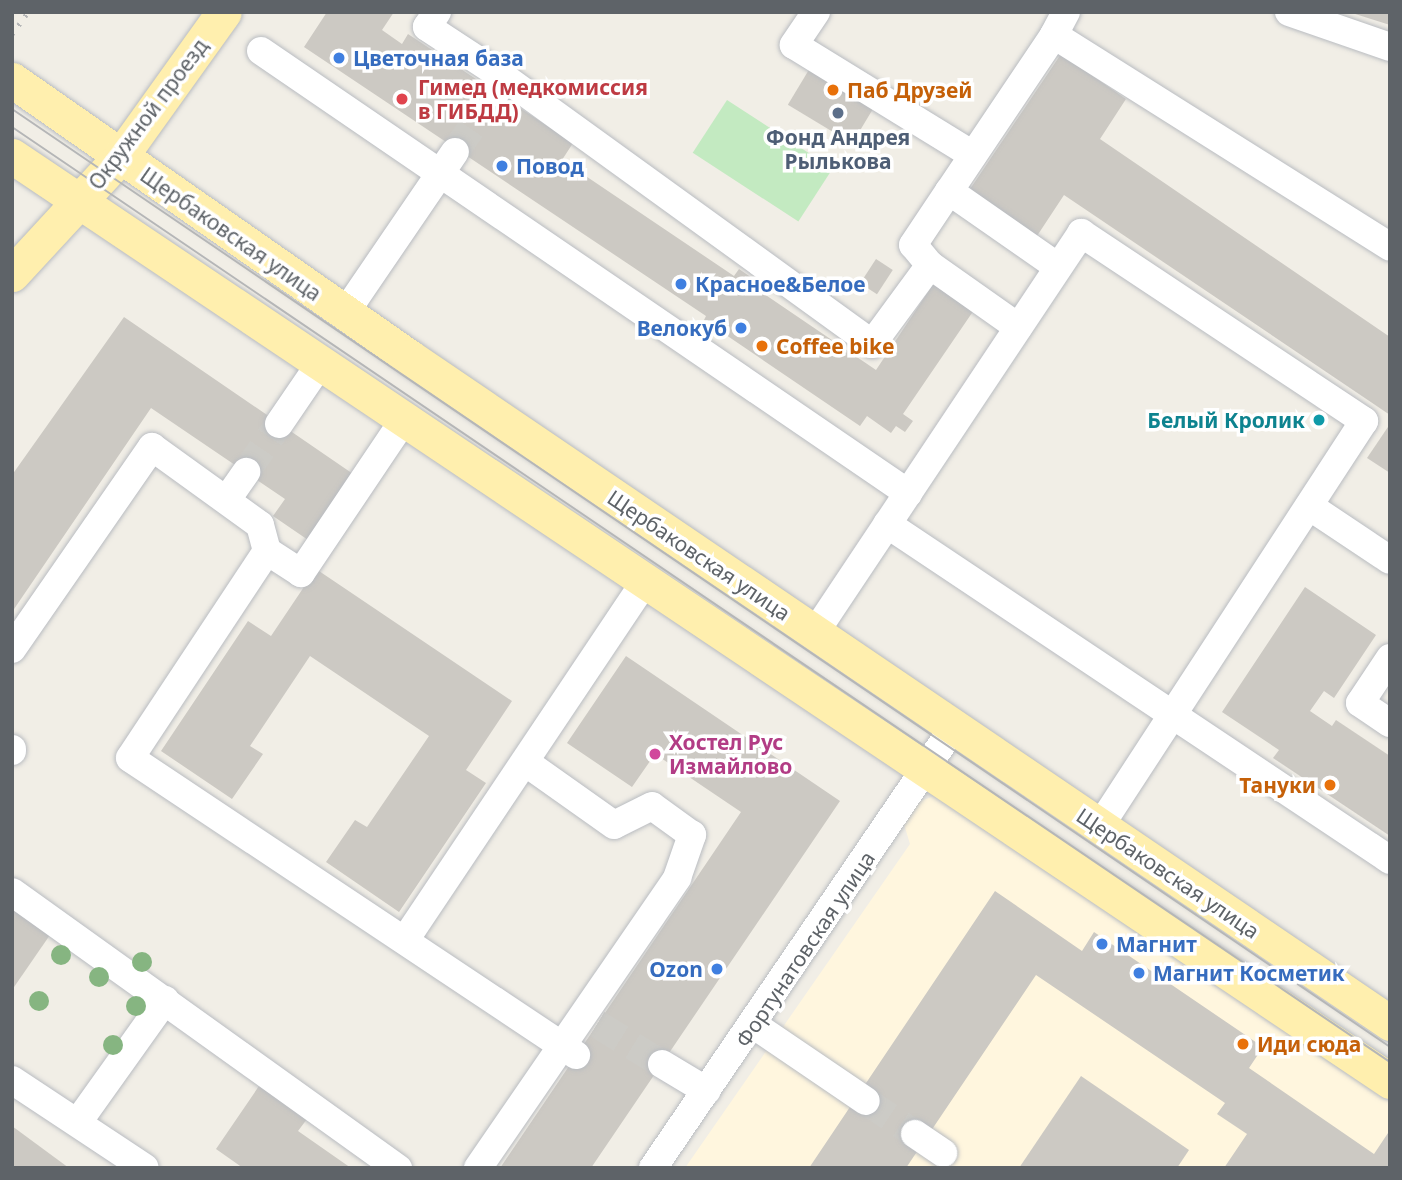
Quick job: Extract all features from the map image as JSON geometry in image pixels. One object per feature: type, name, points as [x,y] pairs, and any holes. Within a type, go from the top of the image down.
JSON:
[{"type":"main road","name":"Окружной проезд","points":[[12,274],[120,157],[224,12]]},
{"type":"main road","name":"Щербаковская улица","points":[[12,80],[345,313],[814,634],[1390,1023]]},
{"type":"main road","points":[[12,156],[322,361],[645,582],[1390,1081]]},
{"type":"street","points":[[437,12],[427,27],[501,85],[872,344],[930,265]]},
{"type":"street","points":[[816,12],[794,46],[973,155]]},
{"type":"street","points":[[1289,12],[1390,47]]},
{"type":"street","points":[[1018,327],[930,265],[913,246],[1060,23],[1390,247]]},
{"type":"street","points":[[261,51],[448,163],[908,493]]},
{"type":"street","points":[[345,313],[448,163]]},
{"type":"street","points":[[949,191],[1058,267]]},
{"type":"street","points":[[814,634],[1081,233],[1364,421],[1100,826]]},
{"type":"street","points":[[279,424],[322,361]]},
{"type":"street","points":[[12,649],[152,447],[228,499],[260,525],[267,551],[301,573],[405,418]]},
{"type":"street","points":[[228,499],[246,472]]},
{"type":"street","points":[[1309,506],[1390,560]]},
{"type":"street","points":[[887,524],[1390,860]]},
{"type":"street","points":[[267,551],[130,758],[569,1049]]},
{"type":"street","points":[[405,940],[645,582]]},
{"type":"street","points":[[1390,657],[1360,703],[1390,723]]},
{"type":"street","name":"Фортунатовская улица","points":[[653,1168],[754,1025],[953,728]]},
{"type":"street","points":[[478,1168],[589,1019],[677,878],[692,835],[652,806],[614,825],[525,762]]},
{"type":"street","points":[[12,892],[398,1168]]},
{"type":"street","points":[[78,1122],[164,1000]]},
{"type":"street","points":[[754,1025],[866,1101]]},
{"type":"street","points":[[662,1064],[707,1091]]},
{"type":"street","points":[[12,1080],[145,1168]]},
{"type":"street","points":[[915,1135],[943,1153]]},
{"type":"shaded area","points":[[934,796],[1390,1096],[1390,1168],[685,1168],[910,844],[903,821],[915,803]]},
{"type":"green space","points":[[727,100],[833,169],[798,221],[693,153]]},
{"type":"building","points":[[327,12],[394,12],[382,30],[402,44],[408,34],[573,143],[562,160],[734,276],[739,269],[758,282],[754,287],[876,370],[934,283],[974,310],[903,414],[913,421],[905,432],[896,426],[891,433],[867,416],[860,426],[704,320],[706,316],[304,47]]},
{"type":"building","points":[[1352,12],[1390,12],[1390,25],[1352,13]]},
{"type":"building","points":[[1061,54],[1126,99],[1100,139],[1390,337],[1390,415],[1064,195],[1035,239],[968,192]]},
{"type":"building","points":[[810,68],[874,107],[852,143],[788,105]]},
{"type":"building","points":[[876,259],[893,270],[877,294],[860,283]]},
{"type":"building","points":[[124,317],[356,476],[311,542],[273,516],[285,499],[151,408],[12,612],[12,475]]},
{"type":"building","points":[[1390,424],[1390,473],[1367,458]]},
{"type":"building","points":[[316,569],[512,701],[466,770],[486,783],[399,912],[326,862],[355,820],[367,827],[429,736],[310,656],[250,746],[263,754],[232,799],[161,751],[248,621],[271,636]]},
{"type":"building","points":[[1305,587],[1376,635],[1334,698],[1324,691],[1310,711],[1332,726],[1336,720],[1390,756],[1390,836],[1273,758],[1279,750],[1222,712]]},
{"type":"building","points":[[626,656],[840,801],[591,1168],[500,1168],[741,812],[655,754],[632,787],[567,743]]},
{"type":"building","points":[[995,891],[1082,951],[1094,932],[1263,1047],[1249,1068],[1374,1154],[1390,1130],[1390,1168],[1224,1168],[1247,1134],[1217,1114],[1225,1103],[1036,975],[906,1168],[809,1168]]},
{"type":"building","points":[[12,905],[52,932],[12,990]]},
{"type":"building","points":[[1081,1076],[1189,1150],[1177,1168],[1019,1168]]},
{"type":"building","points":[[259,1086],[307,1119],[298,1131],[351,1168],[243,1168],[216,1149]]},
{"type":"building","points":[[12,1126],[69,1168],[12,1168]]},
{"type":"tunnel","points":[[455,152],[496,92]]},
{"type":"tunnel","points":[[246,472],[279,424]]},
{"type":"tunnel","points":[[597,1024],[662,1064]]},
{"type":"tunnel","points":[[866,1101],[915,1134]]},
{"type":"tram line","points":[[12,109],[1390,1047]]},
{"type":"tram line","points":[[12,127],[1390,1062]]},
{"type":"railway","points":[[12,34],[28,12]]},
{"type":"place","name":"Цветочная база","points":[[339,58]]},
{"type":"place","name":"Паб Друзей","points":[[833,90]]},
{"type":"place","name":"Гимед (медкомиссия в ГИБДД)","points":[[402,99]]},
{"type":"place","name":"Фонд Андрея Рылькова","points":[[838,113]]},
{"type":"place","name":"Повод","points":[[502,166]]},
{"type":"place","name":"Красное&Белое","points":[[681,284]]},
{"type":"place","name":"Велокуб","points":[[741,328]]},
{"type":"place","name":"Coffee bike","points":[[762,346]]},
{"type":"place","name":"Белый Кролик","points":[[1319,420]]},
{"type":"place","name":"Хостел Рус Измайлово","points":[[655,754]]},
{"type":"place","name":"Тануки","points":[[1330,785]]},
{"type":"place","name":"Магнит","points":[[1102,944]]},
{"type":"place","name":"Ozon","points":[[717,969]]},
{"type":"place","name":"Магнит Косметик","points":[[1139,973]]},
{"type":"place","name":"Иди сюда","points":[[1243,1044]]}]
